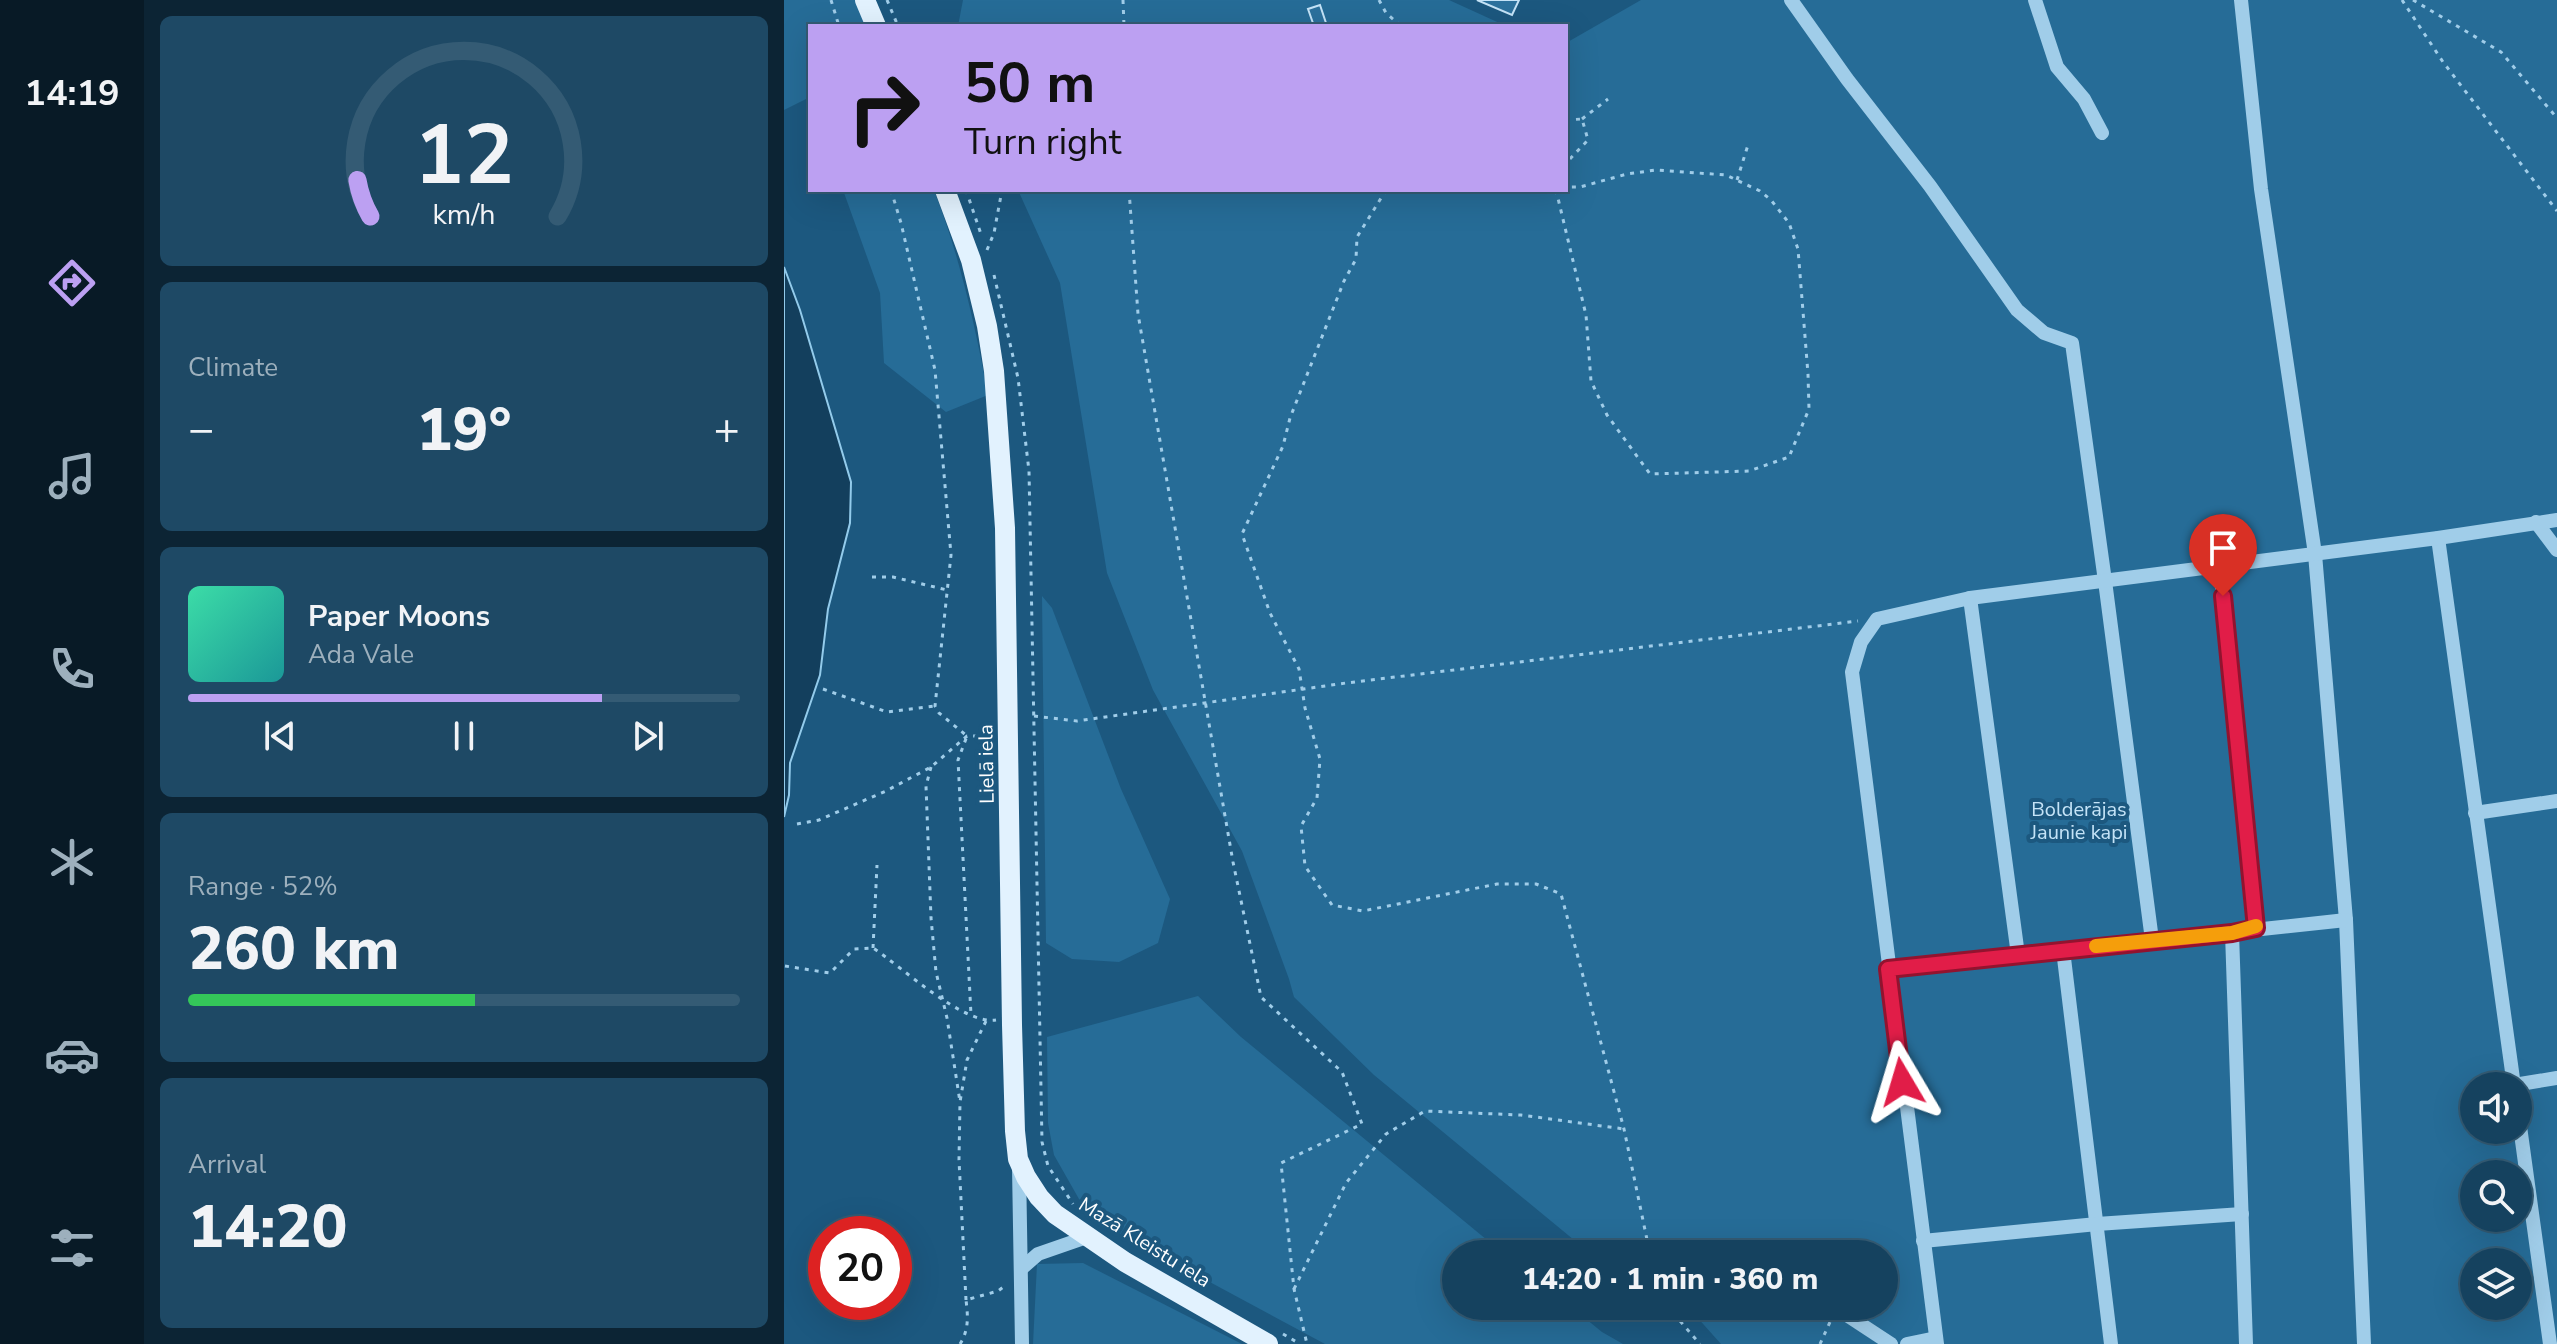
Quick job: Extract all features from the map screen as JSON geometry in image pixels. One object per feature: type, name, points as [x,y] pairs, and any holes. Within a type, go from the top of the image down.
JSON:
[{"type":"main road","points":[[865,0],[875,24]]},
{"type":"main road","name":"Lielā iela","points":[[946,192],[971,260],[994,371],[1005,528],[1012,1017],[1018,1159]]},
{"type":"main road","name":"Mazā Kleistu iela","points":[[1018,1159],[1039,1197],[1055,1214],[1087,1237],[1271,1337]]},
{"type":"street","points":[[1791,0],[1847,79],[1930,186],[2017,310],[2044,333],[2072,343],[2152,940]]},
{"type":"street","points":[[2035,0],[2057,67],[2084,99],[2102,133]]},
{"type":"street","points":[[2241,0],[2261,189],[2315,554],[2346,920],[2364,1344]]},
{"type":"street","points":[[1907,1344],[1936,1341],[1852,672],[1861,642],[1877,619],[1970,598],[2557,520]]},
{"type":"street","points":[[2536,522],[2557,550]]},
{"type":"street","points":[[2438,538],[2512,1072]]},
{"type":"street","points":[[2220,566],[2256,928]]},
{"type":"street","points":[[1970,598],[2018,955]]},
{"type":"street","points":[[2475,813],[2557,801]]},
{"type":"street","points":[[1888,969],[2346,920]]},
{"type":"street","points":[[2232,933],[2246,1344]]},
{"type":"street","points":[[2063,950],[2111,1344]]},
{"type":"street","points":[[2532,1082],[2557,1078]]},
{"type":"street","points":[[2522,1144],[2550,1344]]},
{"type":"street","name":"Lielā iela","points":[[1018,1159],[1022,1344]]},
{"type":"street","points":[[1923,1241],[2242,1214]]},
{"type":"street","points":[[1022,1268],[1038,1254],[1087,1237]]},
{"type":"street","points":[[1855,1320],[1891,1344]]},
{"type":"path","points":[[831,0],[838,24]]},
{"type":"path","points":[[887,0],[897,24]]},
{"type":"path","points":[[1123,0],[1124,24]]},
{"type":"path","points":[[1379,0],[1386,13],[1398,24]]},
{"type":"path","points":[[2402,0],[2443,62],[2557,211]]},
{"type":"path","points":[[2413,0],[2501,52],[2557,118]]},
{"type":"path","points":[[1568,120],[1582,119],[1608,99]]},
{"type":"path","points":[[1568,161],[1588,140],[1582,119]]},
{"type":"path","points":[[1737,180],[1748,145]]},
{"type":"path","points":[[1556,192],[1586,315],[1591,381],[1607,415],[1648,472],[1749,471],[1789,457],[1809,409],[1798,249],[1789,223],[1771,200],[1760,191],[1726,175],[1656,170],[1568,187]]},
{"type":"path","points":[[892,192],[935,370],[951,555],[935,706],[967,736],[1010,737]]},
{"type":"path","points":[[967,192],[990,261]]},
{"type":"path","points":[[987,250],[994,233],[1002,192]]},
{"type":"path","points":[[1129,192],[1138,314],[1233,862],[1261,997],[1342,1072],[1362,1124],[1281,1163],[1294,1289],[1307,1344]]},
{"type":"path","points":[[1385,192],[1357,237],[1356,259],[1344,281],[1290,418],[1283,446],[1242,534],[1270,613],[1299,669],[1320,759],[1317,798],[1301,826],[1305,866],[1332,905],[1363,911],[1497,884],[1536,884],[1561,894],[1624,1129],[1647,1240]]},
{"type":"path","points":[[993,271],[1012,346],[1025,423],[1031,526],[1042,1142],[1048,1166],[1077,1208]]},
{"type":"path","points":[[872,577],[893,577],[947,590]]},
{"type":"path","points":[[1034,716],[1077,721],[1346,683],[1877,619]]},
{"type":"path","points":[[823,689],[887,712],[935,706]]},
{"type":"path","points":[[797,824],[819,820],[886,791],[931,767],[967,736]]},
{"type":"path","points":[[967,736],[958,760],[971,1015]]},
{"type":"path","points":[[931,767],[926,786],[931,918],[936,972],[960,1102]]},
{"type":"path","points":[[873,948],[877,865]]},
{"type":"path","points":[[785,966],[830,973],[854,949],[873,948],[943,1000],[971,1015],[986,1021],[1012,1017]]},
{"type":"path","points":[[1032,981],[1040,980]]},
{"type":"path","points":[[960,1344],[965,1336],[966,1300],[959,1160],[960,1102],[967,1060],[986,1021]]},
{"type":"path","points":[[1294,1289],[1346,1183],[1386,1134],[1425,1111],[1521,1115],[1624,1129]]},
{"type":"path","points":[[966,1300],[998,1291],[1022,1268]]},
{"type":"path","points":[[1679,1320],[1700,1344]]},
{"type":"path","points":[[1820,1344],[1830,1320]]},
{"type":"path","points":[[1271,1337],[1300,1344]]},
{"type":"green space","points":[[784,0],[857,0],[867,24],[808,24],[808,98],[784,110]]},
{"type":"green space","points":[[963,0],[1449,0],[1502,24],[958,24]]},
{"type":"green space","name":"Bolderājas Jaunie kapi","points":[[1641,0],[2557,0],[2557,1344],[1721,1344],[1700,1320],[1898,1320],[1898,1240],[1574,1240],[1374,1075],[1294,997],[1242,851],[1153,690],[1107,573],[1060,283],[1019,192],[1568,192],[1568,42]]},
{"type":"green space","points":[[844,192],[935,192],[966,291],[988,395],[946,412],[884,363],[880,293]]},
{"type":"green space","points":[[1042,596],[1052,608],[1121,789],[1170,899],[1158,943],[1119,962],[1072,959],[1046,943]]},
{"type":"green space","points":[[1198,996],[1241,1037],[1487,1240],[1442,1240],[1442,1320],[1587,1320],[1623,1344],[1325,1344],[1115,1231],[1079,1199],[1054,1155],[1048,1123],[1047,1037]]},
{"type":"green space","points":[[1083,1263],[1242,1344],[1033,1344],[1037,1264]]},
{"type":"shaded area","points":[[784,267],[800,310],[851,482],[850,523],[828,609],[820,675],[790,763],[789,795],[784,817]]},
{"type":"building","points":[[1477,0],[1519,0],[1512,15]]},
{"type":"building","points":[[1320,5],[1326,24],[1313,24],[1308,9]]},
{"type":"slow traffic","points":[[2096,946],[2232,933],[2256,926]]},
{"type":"route","points":[[1902,1082],[1888,969],[2256,928],[2223,596]]}]
